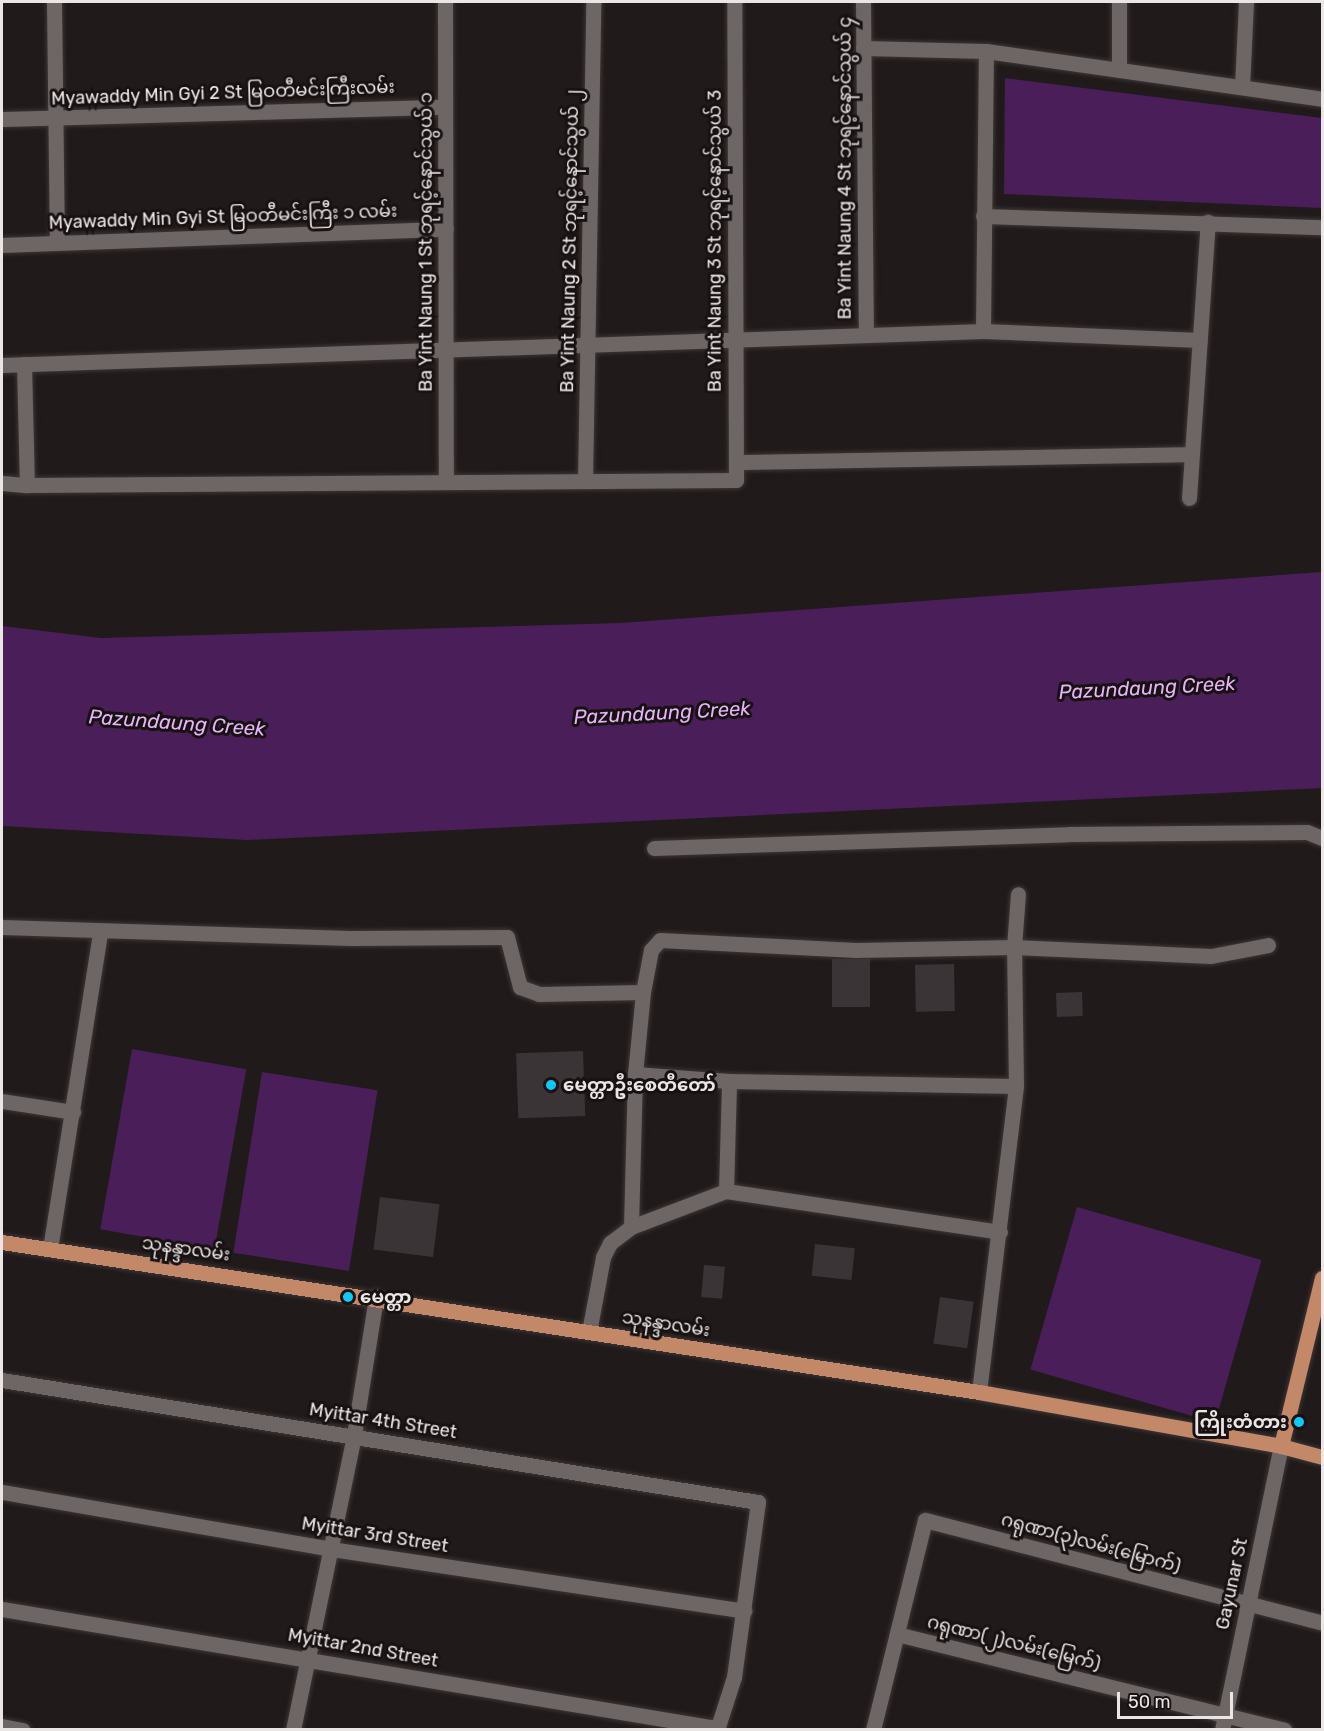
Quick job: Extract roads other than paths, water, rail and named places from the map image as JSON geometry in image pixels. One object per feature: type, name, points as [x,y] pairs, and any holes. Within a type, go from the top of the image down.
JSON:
[{"type":"main road","name":"သုနန္ဒာလမ်း","points":[[2,1242],[376,1297],[979,1392],[1281,1446],[1323,1457]]},
{"type":"main road","points":[[1281,1446],[1322,1286]]},
{"type":"street","points":[[54,2],[57,242]]},
{"type":"street","name":"Ba Yint Naung 1 St ဘုရင့်နောင်သွယ် ၁","points":[[445,2],[446,482]]},
{"type":"street","name":"Ba Yint Naung 2 St ဘုရင့်နောင်သွယ် ၂","points":[[585,481],[593,2]]},
{"type":"street","name":"Ba Yint Naung 3 St ဘုရင့်နောင်သွယ် 3","points":[[585,481],[736,480],[734,2]]},
{"type":"street","name":"Ba Yint Naung 4 St ဘုရင့်နောင်သွယ် ၄","points":[[863,2],[866,335]]},
{"type":"street","points":[[1119,2],[1119,70]]},
{"type":"street","points":[[1242,87],[1246,2]]},
{"type":"street","points":[[863,48],[986,51],[1323,99]]},
{"type":"street","points":[[983,331],[986,51]]},
{"type":"street","name":"Myawaddy Min Gyi 2 St မြဝတီမင်းကြီးလမ်း","points":[[2,119],[446,107]]},
{"type":"street","points":[[983,216],[1323,227]]},
{"type":"street","points":[[1189,498],[1208,222]]},
{"type":"street","name":"Myawaddy Min Gyi St မြဝတီမင်းကြီး ၁ လမ်း","points":[[2,245],[446,229]]},
{"type":"street","points":[[2,365],[983,331],[1200,340]]},
{"type":"street","points":[[24,364],[27,485]]},
{"type":"street","points":[[736,462],[1192,454]]},
{"type":"street","points":[[2,483],[27,485],[585,481]]},
{"type":"street","points":[[654,848],[1069,834],[1307,832],[1323,838]]},
{"type":"street","points":[[979,1392],[1016,1086],[1014,947],[1018,894]]},
{"type":"street","points":[[2,927],[100,932],[507,937],[520,987],[539,994],[643,992]]},
{"type":"street","points":[[50,1249],[100,932]]},
{"type":"street","points":[[631,1227],[635,1074],[643,992],[651,950],[660,940],[856,950],[1014,947],[1211,957],[1268,945]]},
{"type":"street","points":[[635,1074],[729,1081],[1016,1086]]},
{"type":"street","points":[[726,1191],[729,1081]]},
{"type":"street","points":[[2,1101],[73,1112]]},
{"type":"street","points":[[589,1332],[605,1250],[631,1227],[726,1191],[1000,1232]]},
{"type":"street","points":[[293,1730],[354,1435],[376,1297]]},
{"type":"street","name":"Myittar 4th Street","points":[[2,1380],[758,1502],[744,1611]]},
{"type":"street","name":"Gayunar St","points":[[1223,1723],[1281,1446]]},
{"type":"street","name":"Myittar 3rd Street","points":[[2,1492],[331,1549],[744,1611]]},
{"type":"street","name":"ဂရုဏာ(၃)လမ်း(မြောက်)","points":[[897,1634],[925,1520],[1323,1623]]},
{"type":"street","name":"Myittar 2nd Street","points":[[2,1609],[717,1729]]},
{"type":"street","points":[[717,1729],[734,1677],[744,1611]]},
{"type":"street","points":[[873,1730],[897,1634]]},
{"type":"street","name":"ဂရုဏာ(၂)လမ်း(မြေက်)","points":[[897,1634],[1223,1723],[1284,1730]]},
{"type":"street","points":[[2,1726],[23,1730]]},
{"type":"water","points":[[1005,78],[1322,118],[1322,208],[1004,194]]},
{"type":"water","name":"Pazundaung Creek","points":[[1322,572],[1322,788],[247,840],[2,826],[2,626],[101,638],[621,623]]},
{"type":"water","points":[[132,1049],[246,1069],[214,1249],[100,1229]]},
{"type":"water","points":[[262,1072],[378,1090],[349,1271],[233,1253]]},
{"type":"water","points":[[1077,1207],[1262,1260],[1215,1422],[1030,1369]]},
{"type":"place","name":"မေတ္တာဦးစေတီတော်","points":[[551,1085]]},
{"type":"place","name":"မေတ္တာ","points":[[348,1297]]},
{"type":"place","name":"ကြိုးတံတား","points":[[1299,1422]]}]
